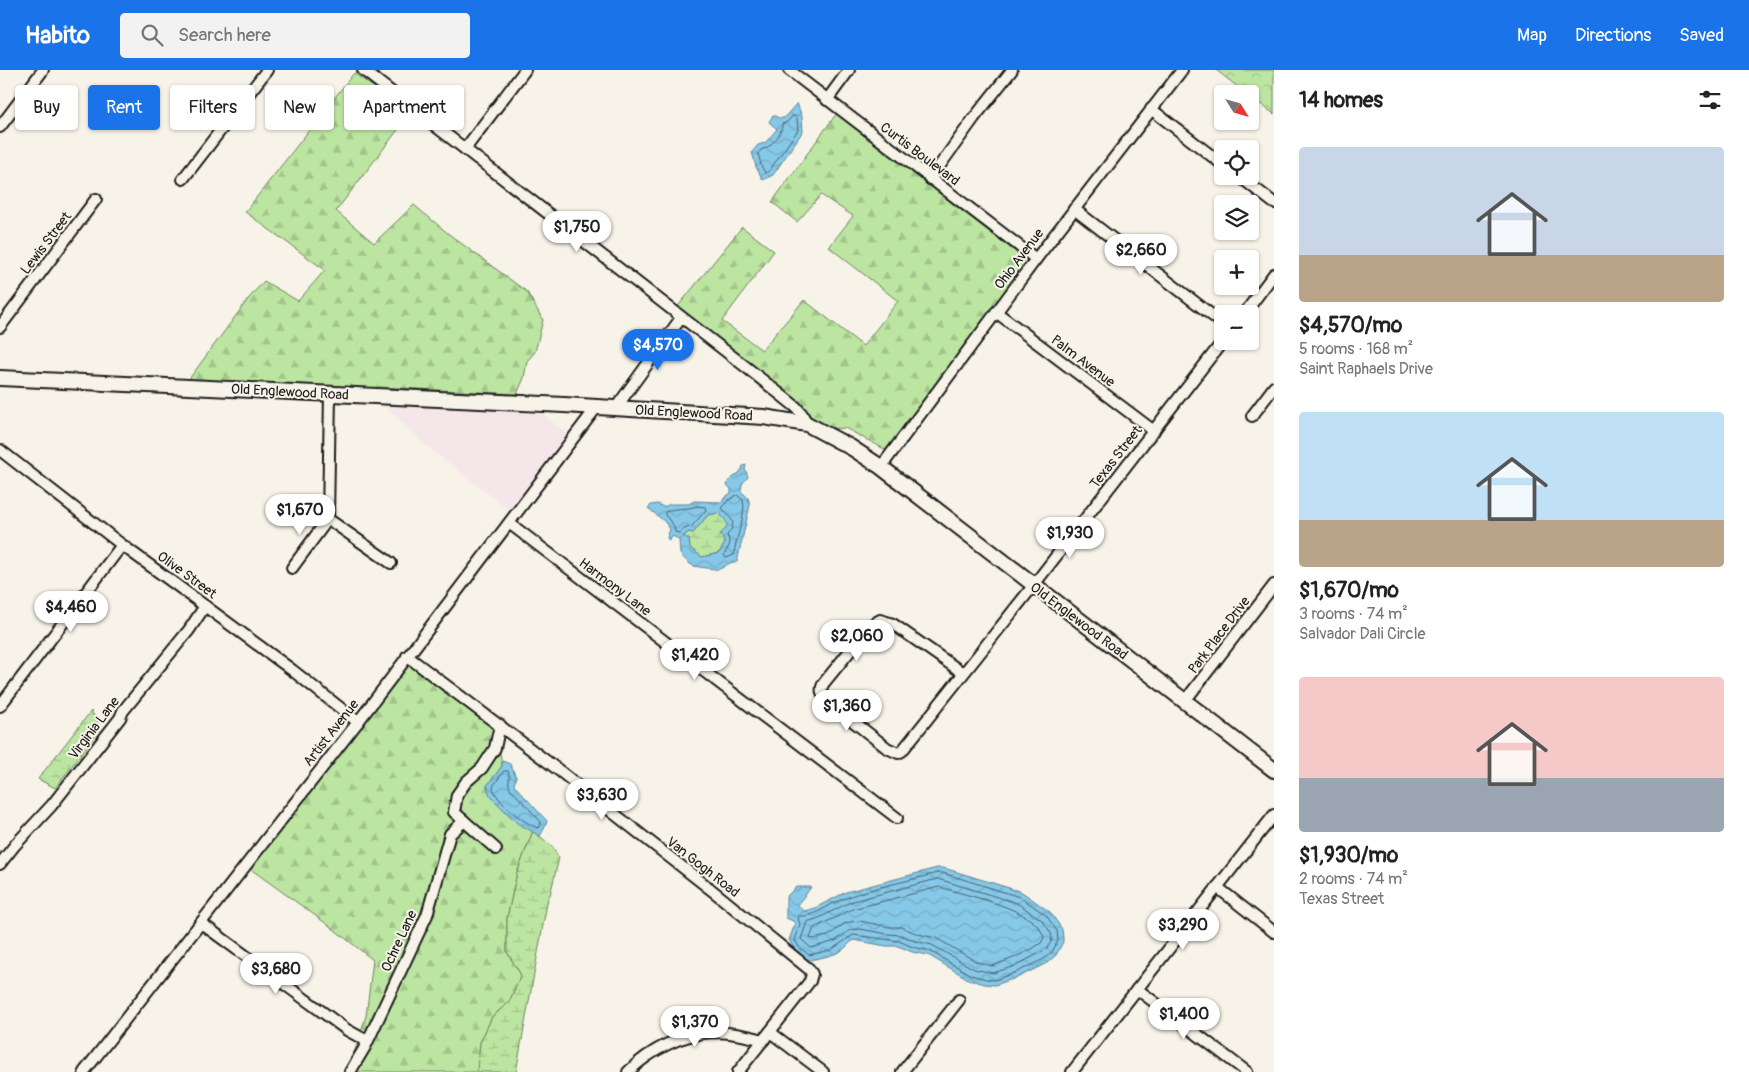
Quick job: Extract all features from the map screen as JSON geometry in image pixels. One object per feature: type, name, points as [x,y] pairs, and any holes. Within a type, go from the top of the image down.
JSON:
[{"type":"street","points":[[0,127],[44,70]]},
{"type":"street","points":[[183,178],[267,70]]},
{"type":"street","points":[[465,149],[525,70]]},
{"type":"street","name":"Curtis Boulevard","points":[[789,70],[1036,259]]},
{"type":"street","points":[[827,100],[849,70]]},
{"type":"street","points":[[930,179],[974,118],[1012,70]]},
{"type":"street","name":"Ohio Avenue","points":[[882,467],[1036,259],[1182,70]]},
{"type":"street","points":[[366,71],[796,407],[807,424]]},
{"type":"street","points":[[1151,109],[1214,158]]},
{"type":"street","points":[[1251,185],[1274,203]]},
{"type":"street","name":"Lewis Street","points":[[0,328],[96,199]]},
{"type":"street","points":[[1074,209],[1214,317]]},
{"type":"street","points":[[1251,305],[1274,274]]},
{"type":"street","name":"Palm Avenue","points":[[996,312],[1154,431]]},
{"type":"street","points":[[615,409],[681,318]]},
{"type":"street","name":"Texas Street","points":[[964,673],[893,624],[880,620],[872,624],[823,684],[821,689],[822,695],[826,700],[887,748],[898,753],[902,751],[964,673],[1033,586],[1216,350]]},
{"type":"street","name":"Old Englewood Road","points":[[0,378],[764,417],[807,424],[852,448],[882,467],[1033,586],[1274,770]]},
{"type":"street","points":[[1252,416],[1274,387]]},
{"type":"street","points":[[292,568],[328,519],[330,394]]},
{"type":"street","name":"Artist Avenue","points":[[84,1072],[358,722],[596,408]]},
{"type":"street","name":"Olive Street","points":[[0,450],[122,545],[358,722]]},
{"type":"street","points":[[328,519],[391,563]]},
{"type":"street","name":"Harmony Lane","points":[[509,523],[897,818]]},
{"type":"street","points":[[0,706],[122,545]]},
{"type":"street","name":"Park Place Drive","points":[[1186,701],[1274,585]]},
{"type":"street","name":"Virginia Lane","points":[[0,864],[52,805],[120,718],[123,711],[190,630],[205,606]]},
{"type":"street","name":"Van Gogh Road","points":[[408,656],[500,725],[718,895],[804,965],[812,974],[810,980],[767,1036]]},
{"type":"street","points":[[496,849],[454,812],[457,796],[466,782],[482,768],[495,748],[500,725]]},
{"type":"street","points":[[1072,1072],[1274,815]]},
{"type":"street","name":"Ochre Lane","points":[[350,1072],[367,1041],[427,915],[450,834],[464,821]]},
{"type":"street","points":[[1217,887],[1274,932]]},
{"type":"street","points":[[201,923],[303,999],[347,1030],[367,1041]]},
{"type":"street","points":[[1137,989],[1245,1071]]},
{"type":"street","points":[[902,1072],[959,1000]]},
{"type":"street","points":[[628,1072],[658,1049],[694,1035],[723,1033],[767,1036],[823,1072]]},
{"type":"street","points":[[738,1072],[767,1036]]},
{"type":"shaded area","points":[[379,401],[536,409],[572,438],[513,513],[425,445]]},
{"type":"green space","points":[[1216,70],[1274,70],[1274,114],[1259,103],[1259,85],[1235,85]]},
{"type":"green space","points":[[354,73],[370,85],[345,85]]},
{"type":"green space","points":[[344,86],[344,130],[398,130],[336,211],[374,243],[414,205],[450,235],[527,292],[543,320],[535,352],[527,361],[524,378],[517,394],[379,387],[374,390],[186,383],[249,298],[264,281],[298,301],[325,270],[245,212],[309,130],[334,130],[334,99]]},
{"type":"green space","points":[[837,113],[1026,259],[1032,268],[888,451],[845,428],[827,429],[809,420],[675,310],[742,227],[774,251],[722,321],[762,350],[804,300],[863,346],[898,301],[829,247],[853,216],[821,195],[797,222],[772,202]]},
{"type":"green space","points":[[718,513],[727,521],[726,529],[723,532],[725,543],[719,553],[702,557],[690,548],[689,542],[683,536],[689,532],[693,533],[708,515]]},
{"type":"green space","points":[[401,659],[497,731],[502,766],[487,786],[517,823],[533,831],[517,873],[507,918],[507,952],[521,975],[509,1002],[492,1017],[480,1043],[477,1072],[343,1072],[355,1050],[366,1016],[373,960],[249,868]]},
{"type":"green space","points":[[91,711],[101,728],[55,788],[38,779]]},
{"type":"green space","points":[[533,831],[552,846],[559,858],[548,898],[516,1072],[477,1072],[480,1043],[492,1017],[509,1002],[521,975],[507,952],[507,918],[517,873]]},
{"type":"water","points":[[797,103],[802,117],[803,131],[773,175],[763,180],[756,167],[752,152],[758,145],[765,143],[777,129],[769,122],[773,115],[784,118]]},
{"type":"water","points":[[746,465],[745,469],[748,477],[742,484],[741,491],[748,498],[750,505],[737,562],[732,562],[718,569],[692,565],[680,554],[679,540],[673,536],[669,541],[667,538],[670,529],[664,521],[648,508],[651,505],[658,504],[663,507],[671,504],[689,504],[694,501],[722,502],[731,493],[731,489],[727,485],[740,472],[743,466]],"holes":[[[718,513],[727,526],[720,534],[725,543],[719,553],[702,557],[690,548],[689,539],[683,536],[689,532],[693,533],[708,515]]]},
{"type":"water","points":[[502,761],[510,764],[516,777],[514,785],[547,821],[540,836],[517,823],[490,796],[487,786],[502,766]]},
{"type":"water","points":[[937,868],[944,868],[1022,892],[1050,912],[1062,929],[1063,942],[1056,955],[1047,963],[1019,977],[995,985],[970,980],[928,955],[912,952],[898,946],[886,946],[854,940],[838,953],[806,960],[795,950],[789,940],[795,924],[786,918],[786,897],[796,887],[811,887],[798,905],[804,911],[815,908],[846,892]]}]
